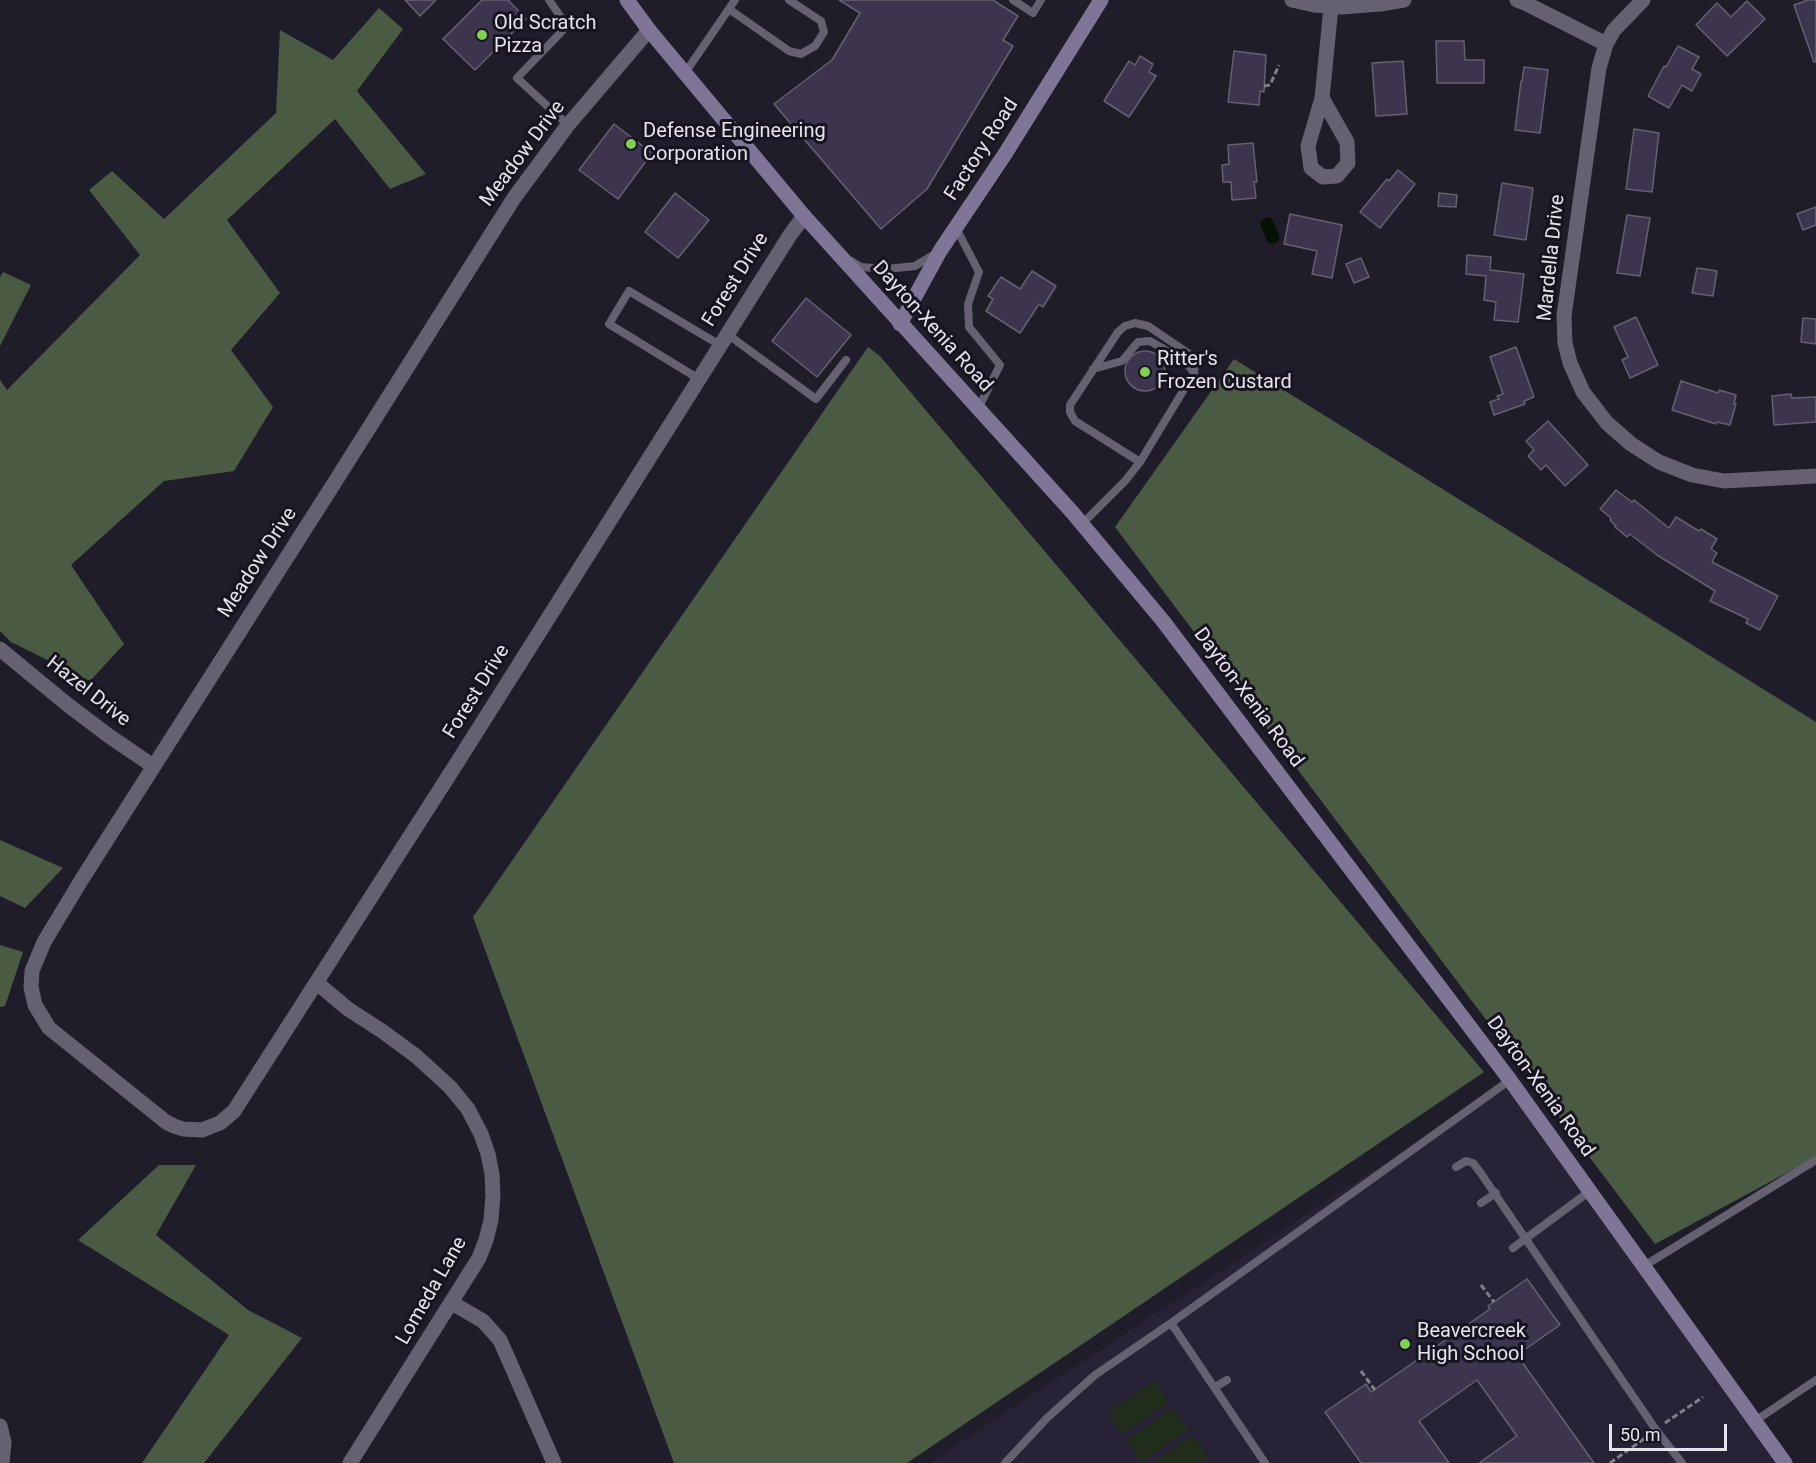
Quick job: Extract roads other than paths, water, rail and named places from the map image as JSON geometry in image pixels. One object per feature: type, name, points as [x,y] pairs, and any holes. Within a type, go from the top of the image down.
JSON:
[{"type":"main road","name":"Dayton-Xenia Road","points":[[627,0],[649,30],[834,251],[1082,524],[1163,621],[1510,1080],[1785,1463]]},
{"type":"main road","name":"Factory Road","points":[[900,324],[940,251],[1005,154],[1101,0]]},
{"type":"street","points":[[1292,0],[1331,7],[1404,0]]},
{"type":"street","points":[[1517,0],[1606,44],[1614,30],[1643,0]]},
{"type":"street","points":[[1322,98],[1347,142],[1348,163],[1337,176],[1323,177],[1311,168],[1308,146],[1322,98],[1331,7]]},
{"type":"street","name":"Meadow Drive","points":[[153,1111],[43,1021],[35,1005],[31,987],[32,971],[44,942],[153,766],[514,198],[568,125],[649,30]]},
{"type":"street","name":"Mardella Drive","points":[[1606,44],[1599,68],[1564,316],[1565,343],[1577,382],[1607,423],[1631,444],[1659,462],[1692,475],[1724,481],[1816,476]]},
{"type":"street","name":"Forest Drive","points":[[153,1111],[174,1126],[193,1130],[211,1127],[234,1111],[790,234],[804,216]]},
{"type":"street","name":"Hazel Drive","points":[[0,649],[76,711],[153,766]]},
{"type":"street","name":"Lomeda Lane","points":[[317,983],[348,1009],[416,1056],[450,1087],[468,1109],[482,1134],[492,1174],[491,1220],[479,1258],[350,1463]]},
{"type":"street","points":[[452,1303],[483,1321],[500,1340],[554,1463]]},
{"type":"street","points":[[0,1426],[4,1442],[2,1463]]},
{"type":"lane","points":[[549,0],[567,26],[517,78],[568,125]]},
{"type":"lane","points":[[685,73],[735,0]]},
{"type":"lane","points":[[729,9],[789,51],[801,54],[816,46],[824,32],[821,21],[789,0]]},
{"type":"lane","points":[[1012,0],[1033,13],[1041,0]]},
{"type":"lane","points":[[956,228],[979,272],[968,304],[969,327],[1000,365],[978,409]]},
{"type":"lane","points":[[834,251],[861,267],[887,269],[915,266],[940,251]]},
{"type":"lane","points":[[699,379],[609,324],[629,291],[724,340],[816,399],[846,360]]},
{"type":"lane","points":[[1082,524],[1125,481],[1140,462],[1194,373],[1195,364],[1188,353],[1148,326],[1135,323],[1125,326],[1118,332],[1070,405],[1070,412],[1075,421],[1140,462]]},
{"type":"lane","points":[[1093,369],[1122,361],[1138,342],[1150,341],[1186,362],[1194,373]]},
{"type":"lane","points":[[1005,1463],[1047,1419],[1095,1375],[1510,1080]]},
{"type":"lane","points":[[1644,1266],[1816,1160]]},
{"type":"lane","points":[[1456,1167],[1466,1161],[1473,1163],[1496,1193],[1656,1430],[1682,1463]]},
{"type":"lane","points":[[1513,1248],[1590,1191]]},
{"type":"lane","points":[[1481,1203],[1496,1193]]},
{"type":"lane","points":[[1171,1323],[1265,1463]]},
{"type":"lane","points":[[1215,1387],[1227,1380]]},
{"type":"lane","points":[[1755,1421],[1816,1380]]},
{"type":"place","name":"Old Scratch Pizza","points":[[482,35]]},
{"type":"place","name":"Defense Engineering Corporation","points":[[631,144]]},
{"type":"place","name":"Ritter's Frozen Custard","points":[[1145,372]]},
{"type":"place","name":"Beavercreek High School","points":[[1405,1344]]}]
